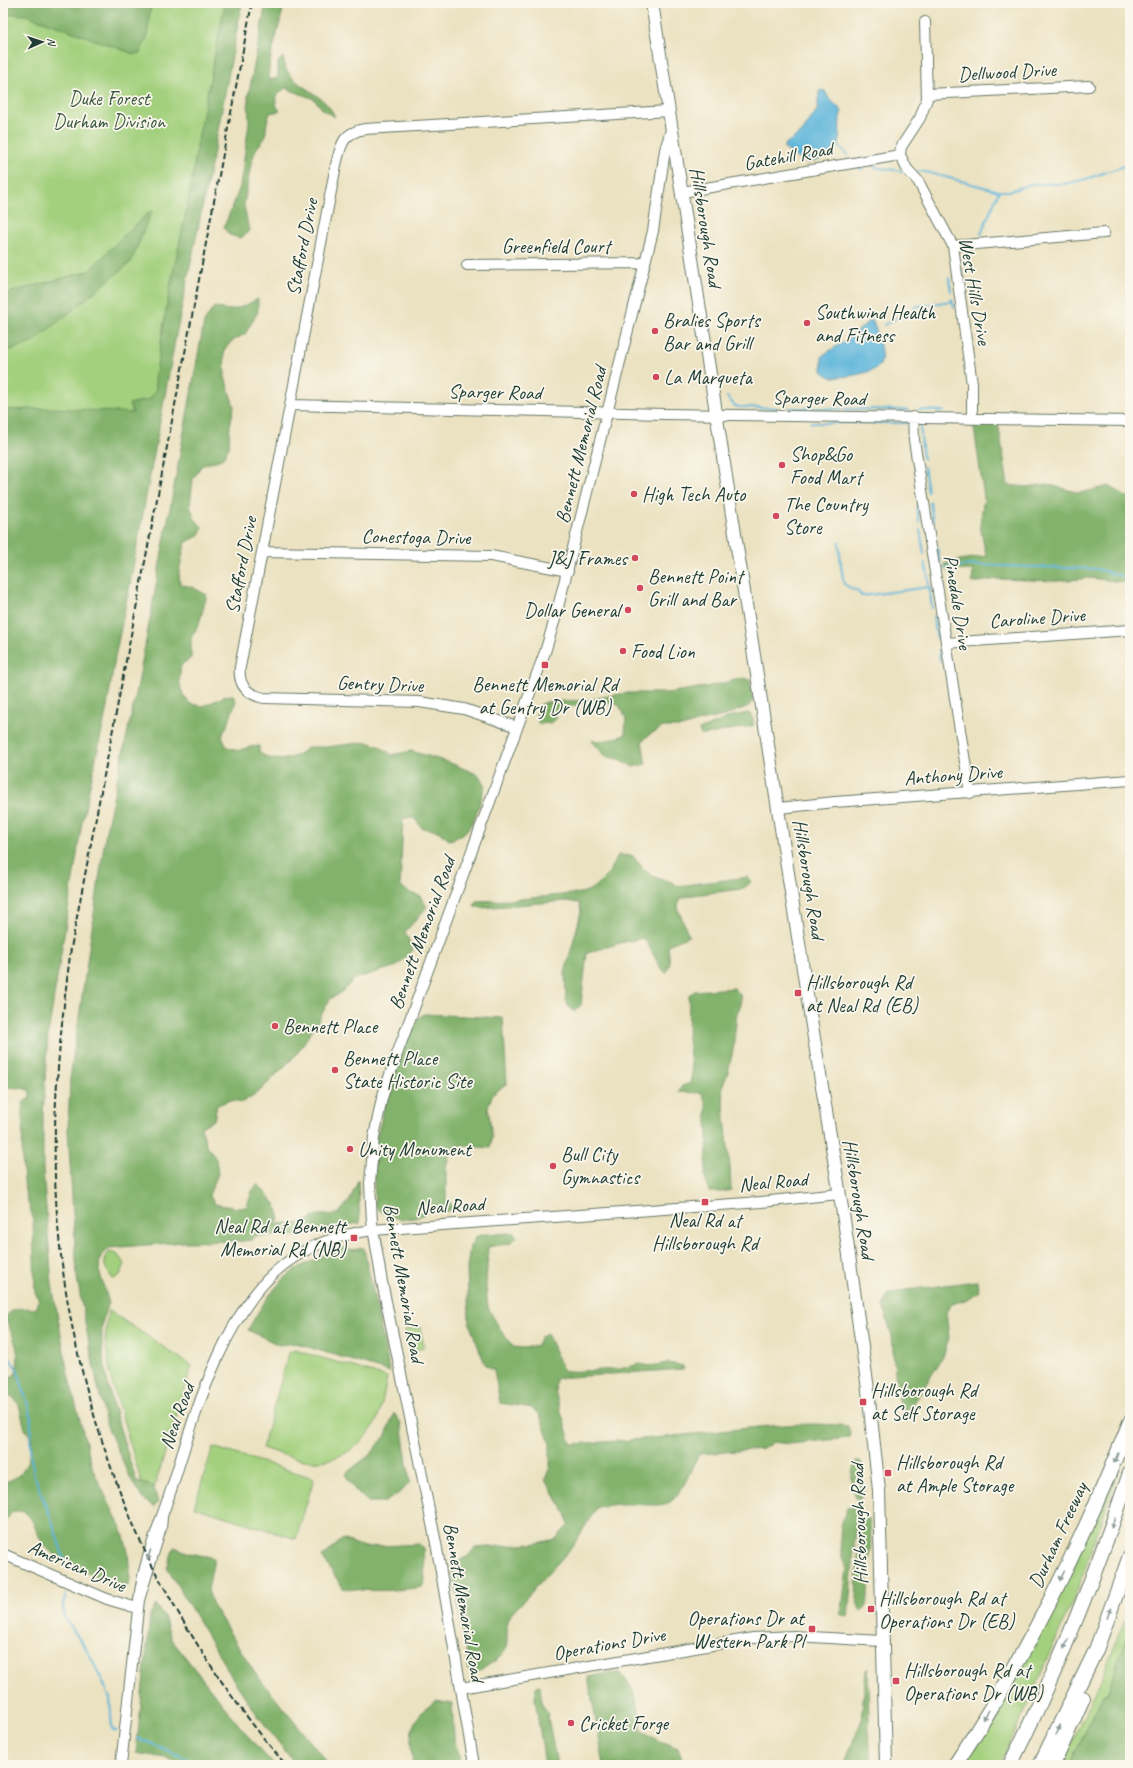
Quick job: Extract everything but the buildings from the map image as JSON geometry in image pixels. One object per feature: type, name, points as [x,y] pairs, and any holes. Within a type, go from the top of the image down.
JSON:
[{"type":"highway","name":"Durham Freeway","points":[[955,1765],[1000,1692],[1040,1619],[1099,1497],[1130,1422]]},
{"type":"highway","points":[[1010,1765],[1073,1630],[1130,1473]]},
{"type":"highway","points":[[1040,1765],[1096,1650],[1130,1556]]},
{"type":"highway","points":[[1053,1765],[1090,1684],[1096,1650]]},
{"type":"main road","name":"Hillsborough Road","points":[[652,3],[779,808],[867,1382],[877,1462],[886,1765]]},
{"type":"street","points":[[900,155],[901,146],[920,118],[928,94],[925,22]]},
{"type":"street","name":"Dellwood Drive","points":[[928,94],[1089,86]]},
{"type":"street","name":"Stafford Drive","points":[[242,685],[240,680],[240,667],[336,165],[341,145],[345,138],[350,134],[365,129],[669,111]]},
{"type":"street","name":"Bennett Memorial Road","points":[[474,1765],[435,1539],[373,1230],[370,1200],[370,1168],[375,1131],[382,1098],[547,645],[568,571],[653,231],[666,150],[672,127]]},
{"type":"street","name":"Gatehill Road","points":[[682,192],[900,155]]},
{"type":"street","name":"West Hills Drive","points":[[900,155],[907,169],[918,181],[953,246],[972,384],[972,418]]},
{"type":"street","points":[[953,246],[1104,233]]},
{"type":"street","name":"Greenfield Court","points":[[467,264],[645,263]]},
{"type":"street","name":"Sparger Road","points":[[291,405],[1130,421]]},
{"type":"street","name":"Pinedale Drive","points":[[913,417],[914,440],[970,793]]},
{"type":"street","name":"Conestoga Drive","points":[[262,552],[490,556],[568,571]]},
{"type":"street","name":"Caroline Drive","points":[[946,643],[1130,630]]},
{"type":"street","name":"Gentry Drive","points":[[242,685],[250,694],[258,697],[274,699],[406,700],[441,704],[464,709],[518,726]]},
{"type":"street","name":"Anthony Drive","points":[[779,808],[835,802],[1130,780]]},
{"type":"street","name":"Neal Road","points":[[121,1765],[138,1604],[146,1564],[204,1393],[232,1332],[265,1281],[282,1266],[306,1250],[347,1234],[373,1230],[761,1202],[839,1194]]},
{"type":"street","name":"American Drive","points":[[3,1554],[107,1599],[138,1604]]},
{"type":"street","name":"Operations Drive","points":[[461,1688],[753,1638],[794,1636],[882,1641]]},
{"type":"green space","name":"Duke Forest Durham Division","points":[[3,3],[239,3],[86,775],[3,776]]},
{"type":"green space","points":[[3,3],[151,3],[147,38],[140,53],[134,54],[26,15],[13,14],[3,17]]},
{"type":"green space","points":[[225,3],[242,3],[215,146],[178,325],[116,652],[107,707],[82,823],[48,1034],[43,1115],[43,1170],[52,1284],[68,1374],[93,1470],[122,1530],[128,1551],[130,1580],[128,1586],[109,1582],[84,1572],[52,1553],[43,1543],[31,1519],[25,1513],[19,1511],[12,1512],[3,1524],[7,1499],[4,1482],[12,1480],[18,1476],[26,1466],[32,1439],[25,1429],[19,1405],[12,1396],[3,1396],[3,1379],[15,1375],[18,1359],[16,1346],[5,1318],[11,1311],[23,1308],[36,1309],[39,1301],[35,1292],[33,1218],[25,1192],[22,1158],[23,1103],[30,1097],[30,1091],[23,1088],[3,1087],[3,410],[55,408],[133,413],[129,404],[150,399],[156,390],[155,378],[169,292],[189,198],[198,140]]},
{"type":"green space","points":[[266,3],[284,3],[272,51],[268,80],[278,78],[278,62],[283,57],[285,68],[291,76],[325,102],[335,117],[324,111],[314,99],[285,88],[276,96],[276,105],[280,111],[270,113],[265,138],[256,149],[251,164],[244,205],[249,231],[241,238],[229,235],[224,227],[240,187],[249,123],[248,97]]},
{"type":"green space","points":[[152,210],[131,262],[32,343],[3,352],[3,298],[11,292],[89,271],[123,236]]},
{"type":"green space","points":[[258,299],[258,312],[245,334],[232,341],[224,350],[225,377],[234,407],[230,425],[229,448],[222,459],[201,466],[193,479],[190,506],[195,519],[203,528],[198,536],[185,543],[179,572],[180,584],[192,587],[207,595],[199,624],[191,638],[191,658],[181,665],[180,686],[184,695],[190,704],[204,706],[225,696],[233,695],[236,701],[228,724],[222,735],[226,746],[237,751],[249,747],[259,746],[259,752],[271,759],[278,760],[291,758],[308,747],[326,747],[367,742],[379,746],[392,755],[411,751],[448,762],[479,775],[485,786],[470,827],[458,837],[449,840],[438,831],[422,828],[414,818],[403,818],[400,886],[410,893],[420,896],[427,907],[405,932],[413,950],[397,966],[354,979],[341,993],[330,999],[296,1055],[261,1090],[243,1102],[231,1100],[217,1105],[214,1120],[201,1127],[206,1144],[216,1159],[218,1174],[209,1195],[215,1204],[238,1208],[247,1207],[252,1191],[258,1184],[276,1205],[280,1220],[269,1225],[292,1223],[301,1224],[317,1215],[338,1214],[350,1200],[358,1180],[360,1223],[319,1230],[299,1236],[281,1234],[256,1236],[252,1240],[242,1241],[183,1242],[109,1248],[100,1258],[99,1271],[109,1303],[103,1319],[102,1338],[108,1384],[137,1482],[153,1486],[158,1502],[154,1507],[143,1499],[128,1474],[106,1424],[91,1354],[77,1278],[68,1131],[70,1079],[106,831],[138,684],[204,322],[214,307],[226,310],[236,309]]},
{"type":"green space","points":[[973,422],[998,422],[1008,485],[1026,487],[1046,484],[1080,493],[1109,486],[1126,497],[1130,497],[1130,583],[1090,578],[1057,581],[997,579],[972,583],[973,570],[947,571],[944,564],[986,556],[980,525],[984,497]]},
{"type":"green space","points":[[743,678],[750,680],[753,700],[749,706],[724,716],[700,721],[682,727],[663,727],[642,741],[646,764],[633,767],[622,760],[605,756],[592,741],[609,740],[625,735],[626,718],[619,705],[596,703],[564,708],[557,710],[556,719],[550,723],[539,724],[536,716],[538,706],[546,702],[586,700],[626,693],[667,693],[711,686]]},
{"type":"green space","points":[[749,713],[753,718],[753,726],[707,735],[701,735],[699,730],[732,716]]},
{"type":"green space","points":[[618,855],[633,856],[650,874],[677,886],[748,877],[751,882],[742,889],[693,895],[679,899],[678,909],[689,936],[668,945],[670,964],[666,973],[659,965],[643,938],[587,953],[581,1005],[574,1011],[566,1004],[565,973],[581,912],[579,903],[566,901],[481,908],[474,906],[476,901],[511,900],[588,891],[604,879],[612,868]]},
{"type":"green space","points":[[734,988],[740,994],[741,1005],[737,1013],[733,1050],[728,1072],[722,1088],[731,1190],[709,1192],[705,1176],[708,1139],[706,1103],[702,1093],[678,1092],[682,1086],[690,1083],[692,1073],[688,1039],[689,995],[695,991]]},
{"type":"green space","points":[[424,1014],[503,1018],[507,1084],[493,1094],[488,1106],[492,1137],[490,1148],[456,1145],[449,1156],[446,1168],[446,1198],[451,1204],[452,1210],[441,1212],[430,1210],[417,1217],[402,1219],[388,1215],[375,1207],[373,1151],[388,1093],[406,1037],[417,1019]]},
{"type":"green space","points":[[514,1233],[517,1237],[511,1243],[488,1247],[486,1286],[488,1308],[500,1329],[513,1347],[524,1348],[537,1345],[541,1336],[547,1333],[564,1372],[620,1369],[639,1364],[650,1366],[669,1363],[683,1366],[684,1369],[556,1378],[555,1392],[571,1444],[642,1439],[745,1428],[807,1424],[848,1426],[850,1433],[849,1438],[789,1444],[773,1442],[763,1449],[699,1454],[683,1487],[670,1502],[660,1505],[618,1504],[597,1507],[573,1546],[507,1619],[507,1640],[504,1652],[496,1660],[478,1672],[469,1671],[452,1566],[468,1556],[475,1548],[532,1544],[556,1539],[568,1525],[567,1516],[545,1479],[550,1467],[550,1444],[540,1415],[532,1408],[500,1403],[494,1370],[485,1364],[469,1323],[467,1268],[470,1247],[475,1237],[485,1234]]},
{"type":"green space","points":[[342,1247],[352,1250],[364,1248],[390,1372],[295,1343],[279,1345],[248,1330],[270,1294],[285,1278],[302,1266]]},
{"type":"green space","points":[[109,1252],[117,1254],[125,1264],[120,1275],[114,1279],[107,1271],[105,1265],[105,1259]]},
{"type":"green space","points":[[977,1281],[979,1291],[968,1299],[952,1304],[946,1312],[949,1338],[943,1357],[911,1408],[901,1411],[895,1373],[892,1336],[883,1306],[888,1295],[898,1291]]},
{"type":"green space","points":[[108,1310],[192,1366],[153,1492],[144,1491],[111,1379],[105,1340]]},
{"type":"green space","points":[[420,1327],[424,1348],[409,1351],[405,1330]]},
{"type":"green space","points":[[295,1350],[387,1377],[378,1417],[371,1430],[358,1445],[332,1459],[313,1461],[294,1458],[262,1448],[289,1353]]},
{"type":"green space","points":[[394,1413],[401,1423],[410,1482],[402,1491],[385,1502],[368,1502],[355,1490],[345,1474],[371,1454],[386,1435]]},
{"type":"green space","points":[[213,1447],[314,1478],[296,1539],[194,1507]]},
{"type":"green space","points":[[856,1461],[860,1461],[862,1464],[863,1493],[860,1499],[856,1499],[854,1496],[852,1486],[853,1469]]},
{"type":"green space","points":[[1114,1474],[1118,1474],[1079,1586],[1024,1713],[999,1765],[962,1765]]},
{"type":"green space","points":[[858,1506],[848,1617],[839,1614],[842,1609],[847,1568],[841,1555],[840,1531],[847,1508]]},
{"type":"green space","points":[[865,1519],[869,1519],[871,1540],[868,1575],[868,1602],[867,1606],[861,1611],[858,1604],[856,1582],[862,1522]]},
{"type":"green space","points":[[343,1539],[364,1547],[419,1544],[423,1548],[425,1580],[422,1587],[383,1590],[343,1588],[322,1557]]},
{"type":"green space","points":[[174,1547],[190,1553],[214,1558],[208,1590],[213,1606],[255,1673],[329,1765],[296,1765],[258,1716],[233,1679],[167,1568]]},
{"type":"green space","points":[[156,1605],[164,1616],[171,1639],[246,1734],[274,1765],[186,1765],[165,1758],[136,1753],[150,1616]]},
{"type":"green space","points":[[1130,1608],[1130,1631],[1108,1692],[1103,1695],[1069,1765],[1061,1765],[1102,1677]]},
{"type":"green space","points":[[1130,1631],[1130,1765],[1069,1765],[1103,1695],[1108,1692],[1115,1668]]},
{"type":"green space","points":[[868,1668],[871,1765],[844,1765],[861,1722],[866,1670]]},
{"type":"green space","points":[[608,1673],[620,1673],[626,1679],[634,1693],[642,1731],[657,1740],[678,1748],[684,1765],[604,1765],[588,1677]]},
{"type":"green space","points":[[540,1686],[542,1703],[547,1712],[557,1765],[545,1765],[535,1699],[536,1687]]},
{"type":"green space","points":[[436,1701],[452,1704],[454,1737],[461,1765],[413,1765],[411,1744],[412,1728],[420,1715]]},
{"type":"water","points":[[819,91],[825,91],[828,97],[842,111],[840,117],[839,146],[824,158],[809,163],[797,158],[784,148],[784,145],[802,132],[817,110]]},
{"type":"water","points":[[870,320],[872,320],[874,324],[878,336],[881,356],[880,365],[866,373],[844,377],[832,377],[822,371],[823,355],[848,339]]},
{"type":"waterway","points":[[839,146],[848,156]]},
{"type":"waterway","points":[[918,171],[999,191],[1010,191],[1031,184],[1064,184],[1086,179],[1130,164]]},
{"type":"waterway","points":[[873,167],[902,171]]},
{"type":"waterway","points":[[981,234],[999,191]]},
{"type":"waterway","points":[[961,269],[965,295]]},
{"type":"waterway","points":[[949,278],[951,291]]},
{"type":"waterway","points":[[952,299],[954,307]]},
{"type":"waterway","points":[[884,325],[918,306],[952,301]]},
{"type":"waterway","points":[[727,397],[735,406],[739,407],[777,408]]},
{"type":"waterway","points":[[789,408],[908,410]]},
{"type":"waterway","points":[[919,410],[944,411]]},
{"type":"waterway","points":[[811,423],[907,423]]},
{"type":"waterway","points":[[923,459],[920,424],[960,423]]},
{"type":"waterway","points":[[924,467],[928,492]]},
{"type":"waterway","points":[[930,502],[933,522]]},
{"type":"waterway","points":[[917,505],[919,523]]},
{"type":"waterway","points":[[934,529],[935,538]]},
{"type":"waterway","points":[[920,530],[924,554]]},
{"type":"waterway","points":[[839,542],[844,584],[858,591],[861,596],[929,587]]},
{"type":"waterway","points":[[937,548],[940,566],[942,568]]},
{"type":"waterway","points":[[925,563],[926,569]]},
{"type":"waterway","points":[[941,568],[971,565],[1096,569],[1130,578]]},
{"type":"waterway","points":[[927,569],[932,608]]},
{"type":"waterway","points":[[933,616],[937,638]]},
{"type":"waterway","points":[[939,650],[940,661]]},
{"type":"waterway","points":[[3,1349],[17,1369],[31,1416],[30,1453],[34,1475],[52,1521],[66,1566]]},
{"type":"waterway","points":[[66,1594],[63,1604],[64,1617],[87,1650],[105,1686],[110,1699],[112,1729],[117,1731]]},
{"type":"waterway","points":[[138,1738],[199,1765]]},
{"type":"railway","points":[[252,3],[71,948],[58,1062],[55,1119],[55,1176],[63,1272],[71,1320],[81,1367],[94,1414],[108,1460],[125,1505],[150,1561],[195,1640],[223,1684],[253,1725],[286,1765]]},
{"type":"place","name":"Southwind Health and Fitness","points":[[807,323]]},
{"type":"place","name":"Bralies Sports Bar and Grill","points":[[655,331]]},
{"type":"place","name":"La Marqueta","points":[[656,377]]},
{"type":"place","name":"Shop&Go Food Mart","points":[[782,465]]},
{"type":"place","name":"High Tech Auto","points":[[634,494]]},
{"type":"place","name":"The Country Store","points":[[776,516]]},
{"type":"place","name":"J&J Frames","points":[[635,558]]},
{"type":"place","name":"Bennett Point Grill and Bar","points":[[640,588]]},
{"type":"place","name":"Dollar General","points":[[628,610]]},
{"type":"place","name":"Food Lion","points":[[623,651]]},
{"type":"place","name":"Bennett Memorial Rd at Gentry Dr (WB)","points":[[545,665]]},
{"type":"place","name":"Hillsborough Rd at Neal Rd (EB)","points":[[798,993]]},
{"type":"place","name":"Bennett Place","points":[[275,1026]]},
{"type":"place","name":"Bennett Place State Historic Site","points":[[335,1070]]},
{"type":"place","name":"Unity Monument","points":[[350,1149]]},
{"type":"place","name":"Bull City Gymnastics","points":[[553,1166]]},
{"type":"place","name":"Neal Rd at Hillsborough Rd","points":[[705,1202]]},
{"type":"place","name":"Neal Rd at Bennett Memorial Rd (NB)","points":[[354,1238]]},
{"type":"place","name":"Hillsborough Rd at Self Storage","points":[[863,1402]]},
{"type":"place","name":"Hillsborough Rd at Ample Storage","points":[[888,1473]]},
{"type":"place","name":"Hillsborough Rd at Operations Dr (EB)","points":[[871,1609]]},
{"type":"place","name":"Operations Dr at Western Park Pl","points":[[812,1629]]},
{"type":"place","name":"Hillsborough Rd at Operations Dr (WB)","points":[[896,1681]]},
{"type":"place","name":"Cricket Forge","points":[[571,1723]]}]
